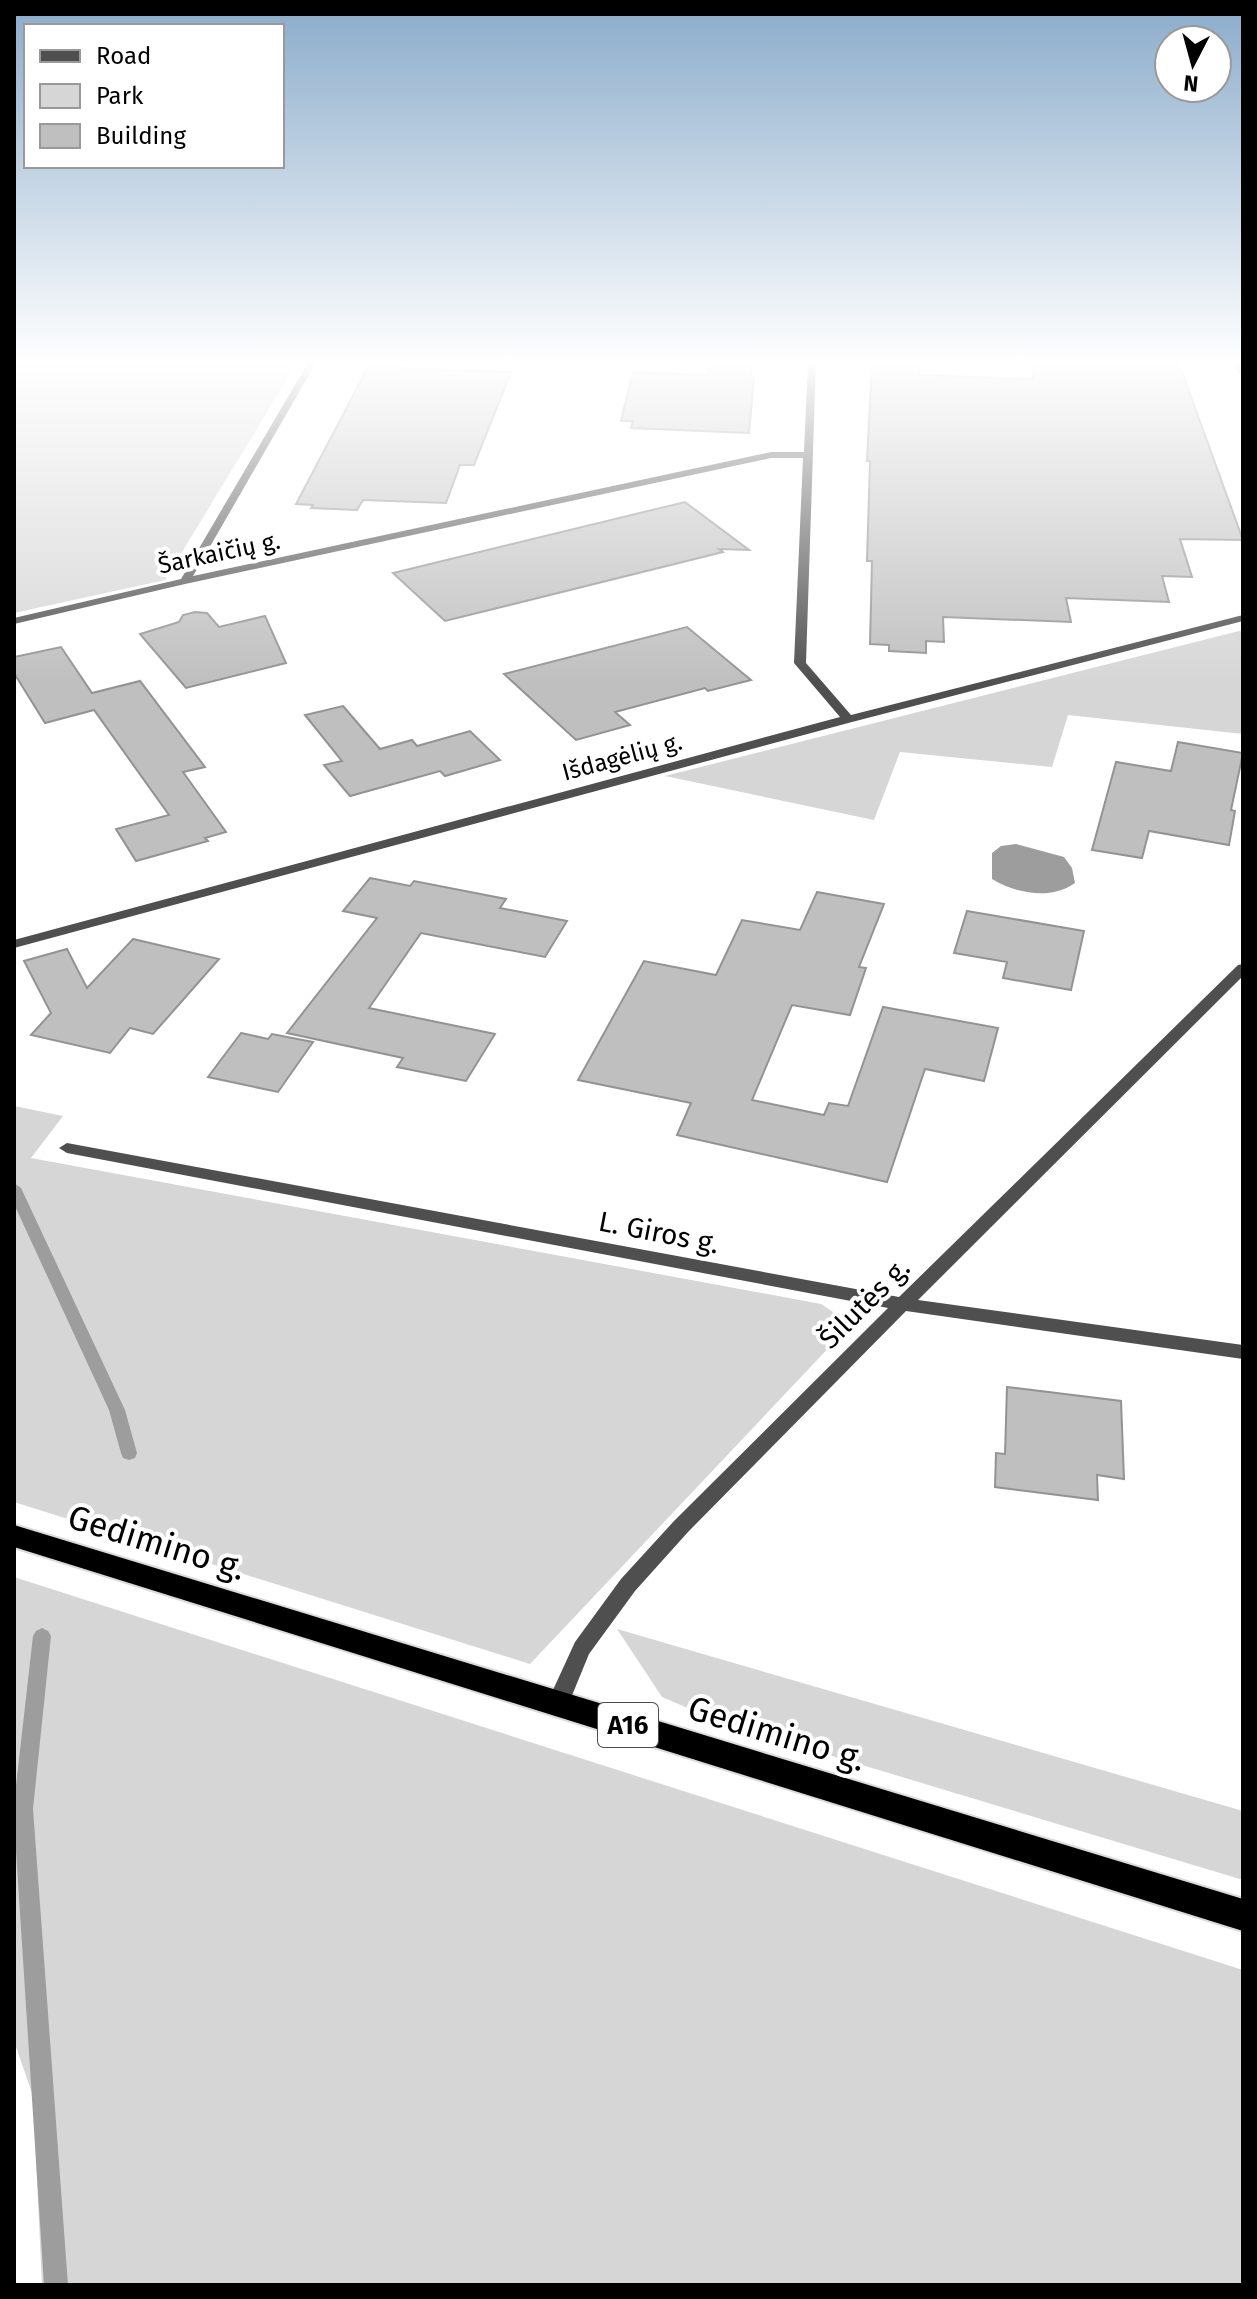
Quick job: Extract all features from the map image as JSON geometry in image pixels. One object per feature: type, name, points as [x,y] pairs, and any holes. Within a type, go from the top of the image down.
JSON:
[{"type":"highway","name":"Gedimino g.","points":[[14,1536],[1243,1915]]},
{"type":"street","points":[[185,581],[251,468]]},
{"type":"street","name":"Šarkaičių g.","points":[[14,621],[709,468]]},
{"type":"street","points":[[808,468],[800,663],[848,719]]},
{"type":"street","name":"Išdagėlių g.","points":[[14,944],[848,719],[1243,618]]},
{"type":"street","name":"Šilutės g.","points":[[558,1703],[580,1651],[606,1613],[655,1554],[901,1304],[1164,1050],[1243,968]]},
{"type":"street","name":"L. Giros g.","points":[[67,1148],[901,1304],[1243,1352]]},
{"type":"green space","points":[[14,468],[233,468],[165,580],[14,613]]},
{"type":"green space","points":[[1243,630],[1243,734],[1068,715],[1052,767],[900,752],[874,820],[665,776]]},
{"type":"green space","points":[[14,1106],[63,1116],[31,1158],[821,1304],[833,1312],[836,1340],[530,1664],[14,1502]]},
{"type":"green space","points":[[14,1577],[1243,1970],[1243,2285],[42,2285],[33,2096],[14,2041]]},
{"type":"green space","points":[[617,1629],[1243,1811],[1243,1880],[723,1723],[662,1697]]},
{"type":"shaded area","points":[[1016,844],[1064,857],[1072,868],[1075,883],[1055,892],[1034,893],[992,879],[992,853],[1001,846]]},
{"type":"building","points":[[315,468],[459,468],[446,503],[363,500],[357,510],[311,508],[313,505],[296,504]]},
{"type":"building","points":[[870,468],[1217,468],[1243,540],[1180,539],[1192,577],[1162,576],[1169,602],[1066,598],[1071,622],[943,617],[944,642],[926,641],[926,653],[889,651],[889,645],[870,644],[872,561],[867,561]]},
{"type":"building","points":[[685,502],[749,550],[719,549],[723,552],[445,621],[393,573]]},
{"type":"building","points":[[207,613],[219,627],[265,616],[286,663],[186,688],[140,634],[179,622],[183,615]]},
{"type":"building","points":[[687,627],[751,680],[708,691],[705,688],[615,712],[630,725],[576,740],[504,674]]},
{"type":"building","points":[[61,647],[92,693],[140,681],[205,767],[183,772],[226,832],[205,838],[208,841],[136,861],[116,829],[169,815],[94,710],[45,723],[14,673],[14,657]]},
{"type":"building","points":[[343,706],[380,749],[412,740],[417,746],[470,731],[500,760],[445,776],[440,771],[350,796],[324,765],[342,761],[305,715]]},
{"type":"building","points":[[1178,742],[1243,753],[1231,810],[1235,811],[1229,845],[1149,831],[1142,858],[1092,850],[1116,762],[1171,771]]},
{"type":"building","points":[[370,878],[410,886],[414,881],[506,899],[500,908],[567,921],[545,957],[421,933],[369,1008],[495,1034],[466,1081],[397,1067],[403,1058],[287,1033],[377,918],[343,911]]},
{"type":"building","points":[[817,892],[884,904],[859,967],[866,968],[850,1015],[792,1005],[752,1100],[824,1115],[829,1103],[848,1106],[883,1007],[998,1028],[984,1081],[925,1069],[887,1182],[677,1135],[691,1103],[578,1080],[644,961],[716,975],[742,920],[800,930]]},
{"type":"building","points":[[967,911],[1084,931],[1071,990],[1003,978],[1007,962],[954,953]]},
{"type":"building","points":[[133,939],[219,959],[153,1034],[130,1028],[110,1053],[31,1035],[51,1013],[24,961],[67,949],[87,988]]},
{"type":"building","points":[[241,1033],[268,1039],[272,1034],[313,1042],[278,1092],[208,1077]]},
{"type":"building","points":[[1007,1387],[1121,1401],[1124,1479],[1097,1475],[1098,1500],[995,1487],[996,1453],[1005,1454]]},
{"type":"waterway","points":[[14,1188],[117,1410],[129,1453]]},
{"type":"waterway","points":[[42,1636],[23,1809],[56,2285]]}]
